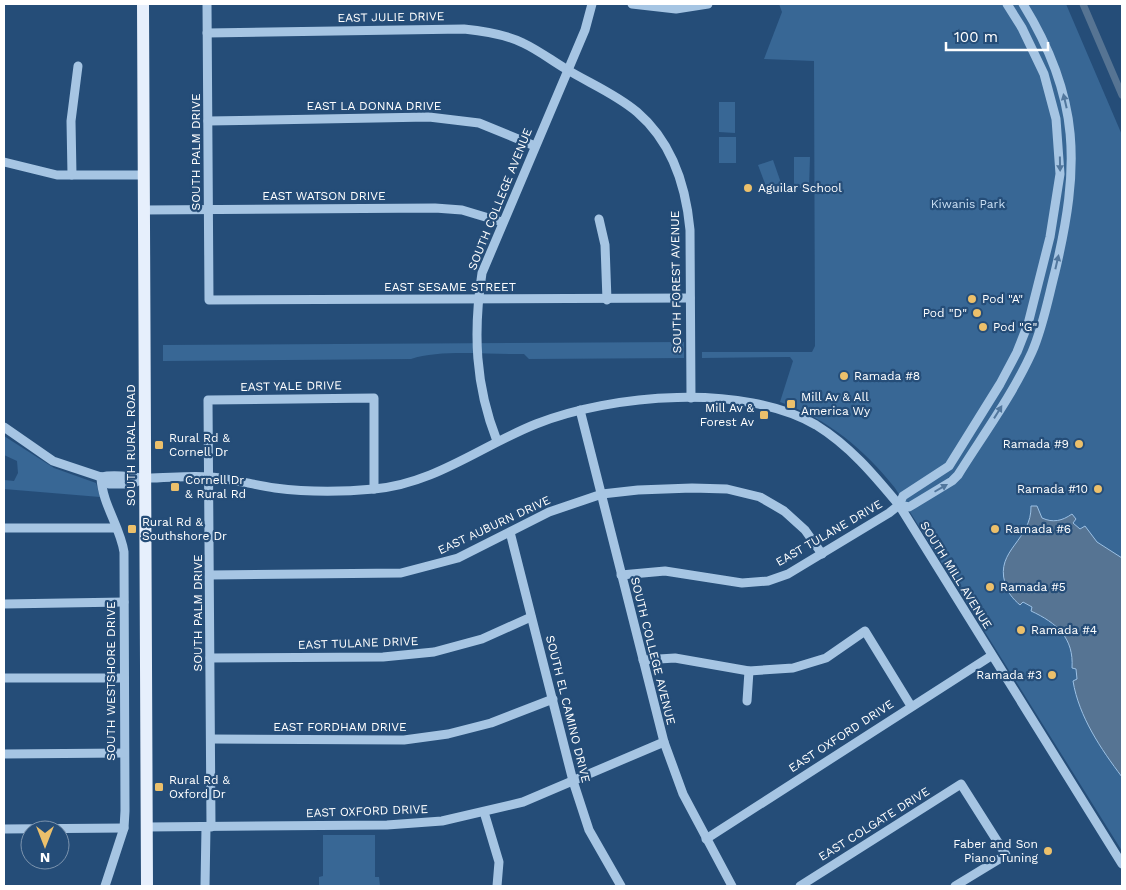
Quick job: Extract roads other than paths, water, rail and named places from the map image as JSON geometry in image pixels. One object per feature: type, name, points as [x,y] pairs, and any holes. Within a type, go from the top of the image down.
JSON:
[{"type":"main road","name":"SOUTH RURAL ROAD","points":[[143,4],[147,886]]},
{"type":"street","name":"SOUTH PALM DRIVE","points":[[207,4],[209,300]]},
{"type":"street","name":"SOUTH COLLEGE AVENUE","points":[[497,441],[485,412],[479,379],[478,299],[482,273],[566,69],[584,30],[592,4]]},
{"type":"street","points":[[632,4],[676,9],[708,4]]},
{"type":"street","points":[[1007,4],[1031,45],[1046,79],[1056,119],[1060,158],[1057,200],[1050,237],[1031,316],[1017,352],[953,461],[941,472],[903,496],[898,505],[909,507],[958,476],[1012,390],[1029,357],[1044,313],[1068,212],[1072,158],[1069,116],[1059,76],[1041,34],[1023,4]]},
{"type":"street","name":"EAST JULIE DRIVE","points":[[208,33],[464,29],[489,32],[522,42],[566,69]]},
{"type":"street","points":[[72,175],[71,122],[78,66]]},
{"type":"street","name":"SOUTH FOREST AVENUE","points":[[566,69],[611,94],[638,112],[661,139],[678,169],[688,206],[690,230],[691,398]]},
{"type":"street","name":"EAST LA DONNA DRIVE","points":[[208,120],[429,117],[455,119],[479,123],[535,146]]},
{"type":"street","points":[[4,162],[44,173],[144,175]]},
{"type":"street","name":"EAST WATSON DRIVE","points":[[144,210],[435,208],[462,210],[502,222]]},
{"type":"street","points":[[599,219],[605,245],[607,300]]},
{"type":"street","name":"EAST SESAME STREET","points":[[209,300],[607,300],[690,298]]},
{"type":"street","points":[[1017,352],[1029,357]]},
{"type":"street","name":"EAST YALE DRIVE","points":[[208,400],[374,398],[374,489]]},
{"type":"street","name":"SOUTH MILL AVENUE","points":[[4,427],[53,461],[100,477],[109,484],[132,484],[145,478],[209,477],[275,488],[374,489],[418,480],[454,466],[497,441],[537,423],[613,402],[691,398],[724,399],[762,404],[790,413],[815,425],[858,457],[898,505],[1122,864]]},
{"type":"street","name":"SOUTH PALM DRIVE","points":[[205,886],[211,739],[208,400]]},
{"type":"street","name":"SOUTH COLLEGE AVENUE","points":[[580,410],[664,742],[683,794],[732,886]]},
{"type":"street","name":"SOUTH WESTSHORE DRIVE","points":[[100,477],[104,501],[124,552],[124,828],[105,886]]},
{"type":"street","points":[[919,485],[926,496]]},
{"type":"street","name":"EAST AUBURN DRIVE","points":[[210,576],[401,573],[458,558],[549,512],[602,494],[638,490],[727,488],[760,497],[784,511],[805,530],[822,554]]},
{"type":"street","name":"EAST TULANE DRIVE","points":[[621,576],[665,571],[742,583],[768,581],[788,574],[898,505]]},
{"type":"street","points":[[4,528],[115,528]]},
{"type":"street","name":"SOUTH EL CAMINO DRIVE","points":[[510,532],[572,781],[589,830],[621,886]]},
{"type":"street","points":[[4,604],[124,602]]},
{"type":"street","name":"EAST TULANE DRIVE","points":[[210,658],[383,657],[434,652],[482,639],[531,617]]},
{"type":"street","points":[[643,660],[675,658],[749,671],[793,668],[826,658],[865,631],[911,706]]},
{"type":"street","name":"EAST OXFORD DRIVE","points":[[706,839],[991,656]]},
{"type":"street","points":[[747,701],[749,671]]},
{"type":"street","points":[[4,678],[124,678]]},
{"type":"street","name":"EAST FORDHAM DRIVE","points":[[211,739],[404,740],[448,734],[491,723],[553,699]]},
{"type":"street","name":"EAST OXFORD DRIVE","points":[[147,827],[388,825],[442,821],[524,802],[664,742]]},
{"type":"street","points":[[4,754],[124,753]]},
{"type":"street","name":"EAST COLGATE DRIVE","points":[[800,886],[962,784],[1006,854],[955,886]]},
{"type":"street","points":[[484,812],[500,862],[497,886]]},
{"type":"street","points":[[4,829],[124,828]]},
{"type":"waterway","points":[[1083,4],[1122,95]]},
{"type":"place","name":"Aguilar School","points":[[748,188]]},
{"type":"place","name":"Pod \"A\"","points":[[972,299]]},
{"type":"place","name":"Pod \"D\"","points":[[977,313]]},
{"type":"place","name":"Pod \"G\"","points":[[983,327]]},
{"type":"place","name":"Ramada #8","points":[[844,376]]},
{"type":"place","name":"Mill Av & All America Wy","points":[[791,404]]},
{"type":"place","name":"Mill Av & Forest Av","points":[[764,415]]},
{"type":"place","name":"Ramada #9","points":[[1079,444]]},
{"type":"place","name":"Rural Rd & Cornell Dr","points":[[159,445]]},
{"type":"place","name":"Cornell Dr & Rural Rd","points":[[175,487]]},
{"type":"place","name":"Ramada #10","points":[[1098,489]]},
{"type":"place","name":"Rural Rd & Southshore Dr","points":[[132,529]]},
{"type":"place","name":"Ramada #6","points":[[995,529]]},
{"type":"place","name":"Ramada #5","points":[[990,587]]},
{"type":"place","name":"Ramada #4","points":[[1021,630]]},
{"type":"place","name":"Ramada #3","points":[[1052,675]]},
{"type":"place","name":"Rural Rd & Oxford Dr","points":[[159,787]]},
{"type":"place","name":"Faber and Son Piano Tuning","points":[[1048,851]]},
{"type":"park label","name":"Kiwanis Park","points":[[968,204]]}]
